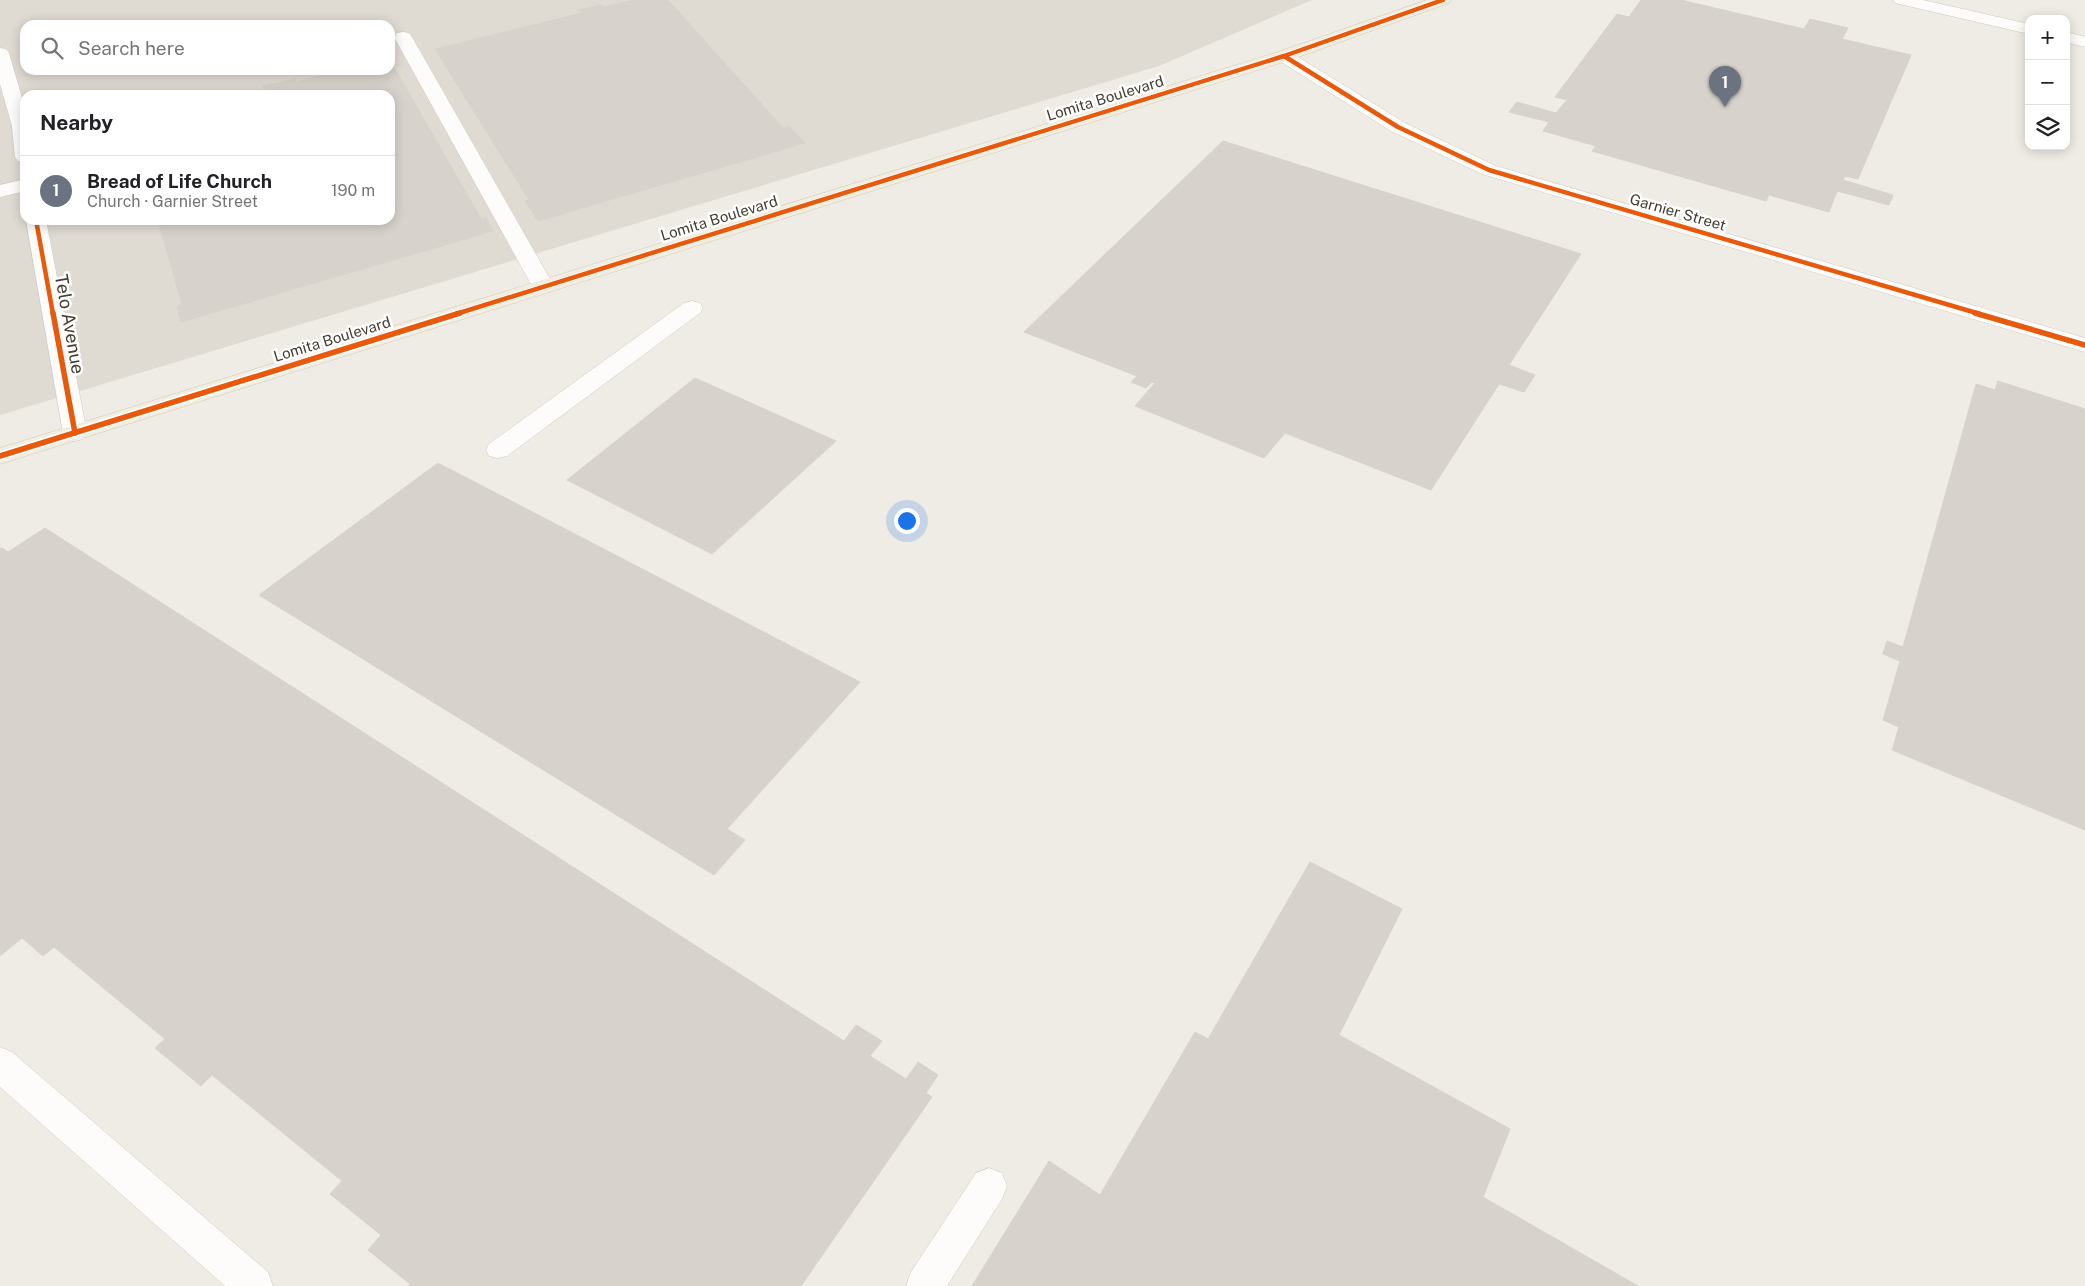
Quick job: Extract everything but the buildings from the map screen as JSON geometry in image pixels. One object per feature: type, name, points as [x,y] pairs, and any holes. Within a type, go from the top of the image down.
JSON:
[{"type":"main road","name":"Lomita Boulevard","points":[[0,456],[1284,56],[1443,0]]},
{"type":"street","points":[[1901,0],[2025,28]]},
{"type":"street","points":[[403,37],[543,286]]},
{"type":"street","points":[[2070,38],[2085,42]]},
{"type":"street","points":[[0,53],[20,123]]},
{"type":"street","name":"Garnier Street","points":[[1284,56],[1398,127],[1489,170],[2085,345]]},
{"type":"street","points":[[0,191],[20,186]]},
{"type":"street","name":"Telo Avenue","points":[[37,225],[75,433]]},
{"type":"street","points":[[498,450],[692,308]]},
{"type":"street","points":[[0,1064],[254,1286]]},
{"type":"street","points":[[925,1286],[989,1186]]},
{"type":"shaded area","points":[[0,0],[1312,0],[1159,66],[0,415]]},
{"type":"cycle path","points":[[0,456],[1284,56],[1443,0]]},
{"type":"cycle path","points":[[1284,56],[1398,127],[1489,170],[2085,345]]},
{"type":"cycle path","points":[[37,225],[75,433]]},
{"type":"place","name":"Bread of Life Church","points":[[1725,107]]}]
